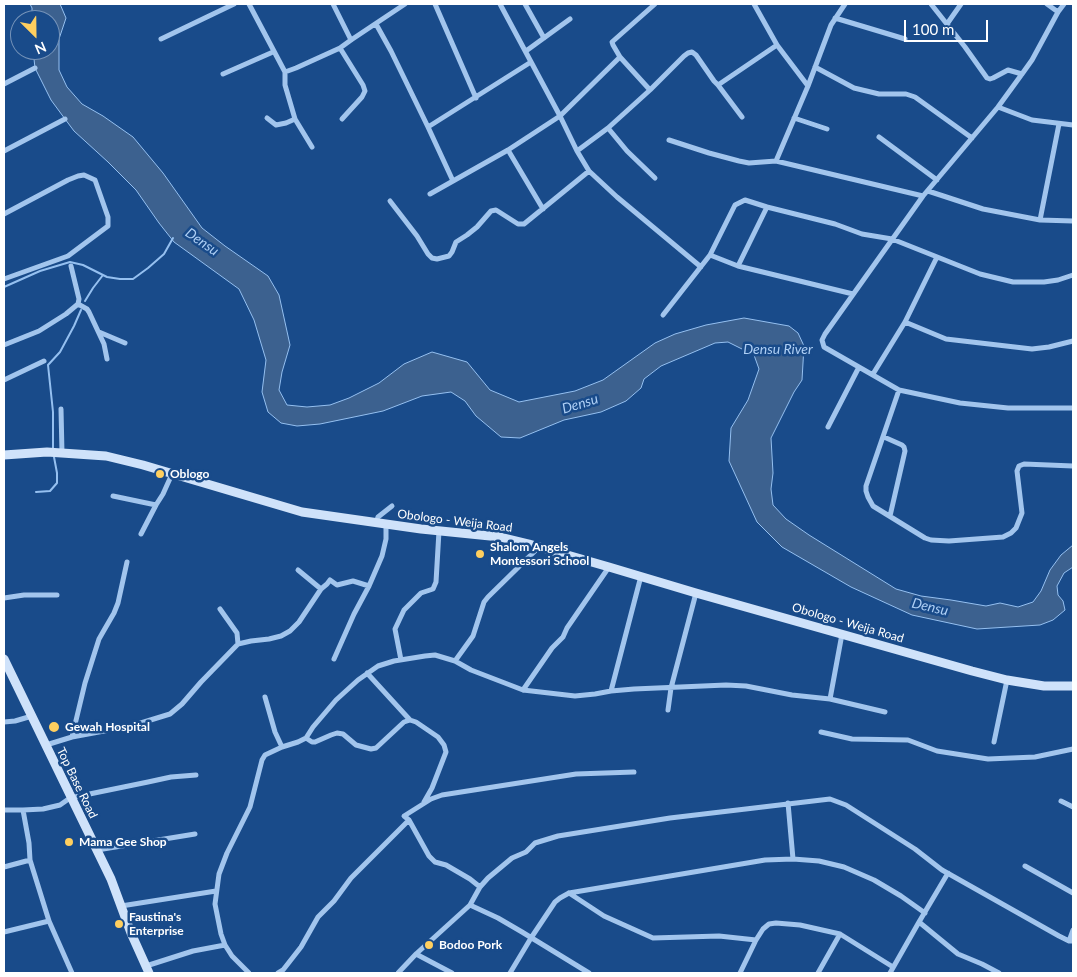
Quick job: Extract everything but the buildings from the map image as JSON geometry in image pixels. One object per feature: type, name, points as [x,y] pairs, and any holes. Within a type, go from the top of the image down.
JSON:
[{"type":"street","points":[[161,39],[234,4]]},
{"type":"street","points":[[249,4],[285,72],[284,86],[295,119],[312,147]]},
{"type":"street","points":[[333,4],[351,40]]},
{"type":"street","points":[[285,72],[340,48],[405,4]]},
{"type":"street","points":[[435,4],[476,98]]},
{"type":"street","points":[[500,4],[560,116],[576,151],[589,171],[617,197],[701,267]]},
{"type":"street","points":[[525,4],[544,38]]},
{"type":"street","points":[[650,90],[620,57],[612,42],[655,4]]},
{"type":"street","points":[[754,4],[777,44],[808,86]]},
{"type":"street","points":[[776,161],[808,86],[831,25],[845,4]]},
{"type":"street","points":[[931,4],[965,46],[987,78],[993,78],[1008,70],[1022,74]]},
{"type":"street","points":[[947,24],[961,4]]},
{"type":"street","points":[[1047,4],[1058,12]]},
{"type":"street","points":[[1064,4],[1022,74],[998,107],[937,180],[892,239],[822,340],[824,347],[899,390],[960,403],[1008,408],[1073,408]]},
{"type":"street","points":[[836,18],[905,39]]},
{"type":"street","points":[[526,51],[570,19]]},
{"type":"street","points":[[376,24],[391,51],[453,181]]},
{"type":"street","points":[[718,85],[777,44]]},
{"type":"street","points":[[340,48],[365,91],[342,119]]},
{"type":"street","points":[[223,74],[273,52]]},
{"type":"street","points":[[576,151],[608,128],[684,56],[692,52],[742,117]]},
{"type":"street","points":[[430,194],[508,150],[560,116],[620,57]]},
{"type":"street","points":[[428,127],[531,62]]},
{"type":"street","points":[[815,67],[854,88],[879,94],[906,94],[915,97],[972,138]]},
{"type":"street","points":[[4,84],[35,68]]},
{"type":"street","points":[[998,107],[1032,120],[1073,126]]},
{"type":"street","points":[[267,118],[276,125],[295,119]]},
{"type":"street","points":[[794,118],[827,129]]},
{"type":"street","points":[[4,151],[65,119]]},
{"type":"street","points":[[1040,220],[1059,124]]},
{"type":"street","points":[[608,128],[627,151],[655,178]]},
{"type":"street","points":[[880,137],[937,180]]},
{"type":"street","points":[[669,140],[739,162],[776,161],[926,194],[983,209],[1040,220],[1073,221]]},
{"type":"street","points":[[508,150],[543,209]]},
{"type":"street","points":[[390,201],[417,236],[428,254],[432,258],[437,259],[449,256],[456,242],[477,227],[491,211],[496,210],[518,224],[524,224],[589,171]]},
{"type":"street","points":[[4,214],[68,180],[84,175],[95,180],[108,217],[108,226],[68,256],[4,280]]},
{"type":"street","points":[[663,315],[710,255],[735,205],[745,200],[835,224],[862,234],[892,239],[980,274],[1013,282],[1044,282],[1073,275]]},
{"type":"street","points":[[738,266],[767,207]]},
{"type":"street","points":[[710,255],[738,266],[853,294]]},
{"type":"street","points":[[873,374],[905,322],[937,257]]},
{"type":"street","points":[[4,345],[39,331],[78,304],[79,299],[71,266]]},
{"type":"street","points":[[78,304],[89,312],[104,344],[107,359]]},
{"type":"street","points":[[905,322],[941,338],[1032,349],[1073,341]]},
{"type":"street","points":[[99,332],[125,343]]},
{"type":"street","points":[[4,380],[44,361]]},
{"type":"street","points":[[828,427],[860,367]]},
{"type":"street","points":[[899,390],[866,486],[866,491],[873,506],[925,538],[949,541],[1003,537],[1012,533],[1022,513],[1017,471],[1019,466],[1024,464],[1073,466]]},
{"type":"street","points":[[61,409],[62,453]]},
{"type":"street","points":[[884,437],[902,444],[905,451],[890,516]]},
{"type":"street","name":"Obologo - Weija Road","points":[[4,455],[62,453],[106,456],[302,512],[439,531],[500,537],[922,658],[1007,680],[1044,686],[1073,686]]},
{"type":"street","points":[[141,534],[172,474]]},
{"type":"street","points":[[113,496],[156,505]]},
{"type":"street","points":[[376,523],[378,517],[392,506]]},
{"type":"street","points":[[334,658],[369,586],[384,549],[386,524]]},
{"type":"street","points":[[401,660],[395,629],[404,610],[421,593],[433,589],[436,582],[439,531]]},
{"type":"street","points":[[455,661],[473,636],[484,602],[539,547]]},
{"type":"street","points":[[72,737],[99,639],[118,603],[126,562]]},
{"type":"street","points":[[523,690],[552,648],[563,637],[567,628],[609,567]]},
{"type":"street","points":[[298,570],[321,589]]},
{"type":"street","points":[[611,691],[641,576]]},
{"type":"street","points":[[45,745],[72,737],[131,726],[170,714],[182,704],[238,644],[281,636],[290,630],[299,622],[321,589],[330,580],[337,585],[353,581],[369,586]]},
{"type":"street","points":[[4,598],[57,594]]},
{"type":"street","points":[[668,710],[671,688],[696,594]]},
{"type":"street","points":[[220,608],[237,633],[238,644]]},
{"type":"street","points":[[830,699],[842,634]]},
{"type":"street","points":[[249,973],[225,946],[215,904],[219,874],[227,853],[250,807],[262,760],[265,756],[282,747],[306,738],[336,700],[358,680],[378,666],[401,660],[435,655],[455,661],[471,670],[523,690],[575,696],[652,688],[746,686],[792,695],[830,699],[885,712]]},
{"type":"street","name":"Top Base Road","points":[[4,660],[111,879],[147,970]]},
{"type":"street","points":[[367,673],[410,720],[416,722],[438,738],[444,745],[446,752],[423,805]]},
{"type":"street","points":[[994,742],[1007,680]]},
{"type":"street","points":[[265,697],[275,732],[282,747]]},
{"type":"street","points":[[4,722],[32,716]]},
{"type":"street","points":[[306,738],[315,742],[331,735],[343,734],[356,746],[371,749],[376,748],[404,722],[410,720]]},
{"type":"street","points":[[821,732],[852,739],[908,740],[937,751],[988,759],[1035,757],[1073,749]]},
{"type":"street","points":[[480,887],[470,879],[435,862],[429,856],[410,820],[404,816],[432,799],[442,796],[576,774],[634,772]]},
{"type":"street","points":[[4,810],[43,809],[60,805],[70,798],[171,777],[196,775]]},
{"type":"street","points":[[398,973],[470,905],[480,887],[488,878],[512,858],[526,852],[535,843],[558,836],[670,818],[830,799],[846,805],[915,849],[942,870],[1051,932],[1071,941],[1073,930]]},
{"type":"street","points":[[1061,801],[1073,807]]},
{"type":"street","points":[[788,803],[792,859]]},
{"type":"street","points":[[23,810],[30,860],[49,921],[72,973]]},
{"type":"street","points":[[278,973],[283,970],[301,947],[318,917],[334,901],[351,878],[410,820]]},
{"type":"street","points":[[97,850],[195,834]]},
{"type":"street","points":[[4,866],[30,860]]},
{"type":"street","points":[[510,973],[555,902],[569,893],[765,860],[819,861],[852,870],[874,880],[925,913]]},
{"type":"street","points":[[1025,866],[1073,893]]},
{"type":"street","points":[[890,973],[948,873]]},
{"type":"street","points":[[121,906],[216,891]]},
{"type":"street","points":[[569,893],[604,916],[653,938],[718,936],[756,940]]},
{"type":"street","points":[[470,905],[498,918],[589,973]]},
{"type":"street","points":[[4,932],[49,921]]},
{"type":"street","points":[[740,973],[763,929],[769,924],[776,922],[840,934],[893,967]]},
{"type":"street","points":[[919,922],[958,954],[999,973]]},
{"type":"street","points":[[818,973],[840,934]]},
{"type":"street","points":[[147,970],[193,951],[225,946]]},
{"type":"street","points":[[416,954],[452,973]]},
{"type":"water","name":"Densu River","points":[[30,4],[60,4],[66,18],[60,36],[60,10],[32,10]]},
{"type":"water","name":"Densu River","points":[[34,60],[59,60],[59,70],[67,87],[82,104],[133,137],[163,173],[202,228],[268,276],[279,295],[290,345],[279,390],[287,405],[307,407],[330,405],[379,383],[404,364],[432,352],[467,362],[490,390],[519,402],[575,391],[603,380],[655,343],[675,334],[706,325],[744,318],[789,326],[798,333],[804,346],[802,380],[771,438],[773,473],[771,489],[773,505],[786,519],[896,589],[921,596],[986,606],[1000,603],[1018,607],[1033,602],[1041,591],[1050,570],[1061,555],[1073,545],[1073,567],[1064,573],[1057,586],[1058,595],[1063,601],[1065,610],[1053,620],[1040,625],[977,629],[912,615],[851,587],[782,547],[757,522],[729,461],[731,428],[748,400],[759,369],[754,355],[728,342],[715,343],[661,366],[644,379],[641,388],[626,401],[601,412],[564,420],[520,438],[501,437],[476,416],[465,401],[451,392],[422,396],[383,411],[320,424],[297,426],[281,423],[268,412],[262,392],[266,360],[254,320],[239,289],[174,242],[136,190],[74,131],[51,100],[35,68]]},
{"type":"waterway","points":[[4,287],[40,271],[70,262],[83,265],[107,277],[133,279],[164,254],[173,238]]},
{"type":"waterway","points":[[85,301],[103,275]]},
{"type":"waterway","points":[[53,449],[53,412],[48,365],[60,352],[81,310]]},
{"type":"waterway","points":[[36,492],[50,491],[57,483],[54,457]]},
{"type":"place","name":"Oblogo","points":[[160,474]]},
{"type":"place","name":"Shalom Angels Montessori School","points":[[480,554]]},
{"type":"place","name":"Gewah Hospital","points":[[54,727]]},
{"type":"place","name":"Mama Gee Shop","points":[[69,842]]},
{"type":"place","name":"Faustina's Enterprise","points":[[119,924]]},
{"type":"place","name":"Bodoo Pork","points":[[429,945]]},
{"type":"water label","name":"Densu","points":[[202,242]]},
{"type":"water label","name":"Densu","points":[[580,404]]},
{"type":"water label","name":"Densu","points":[[930,607]]}]
